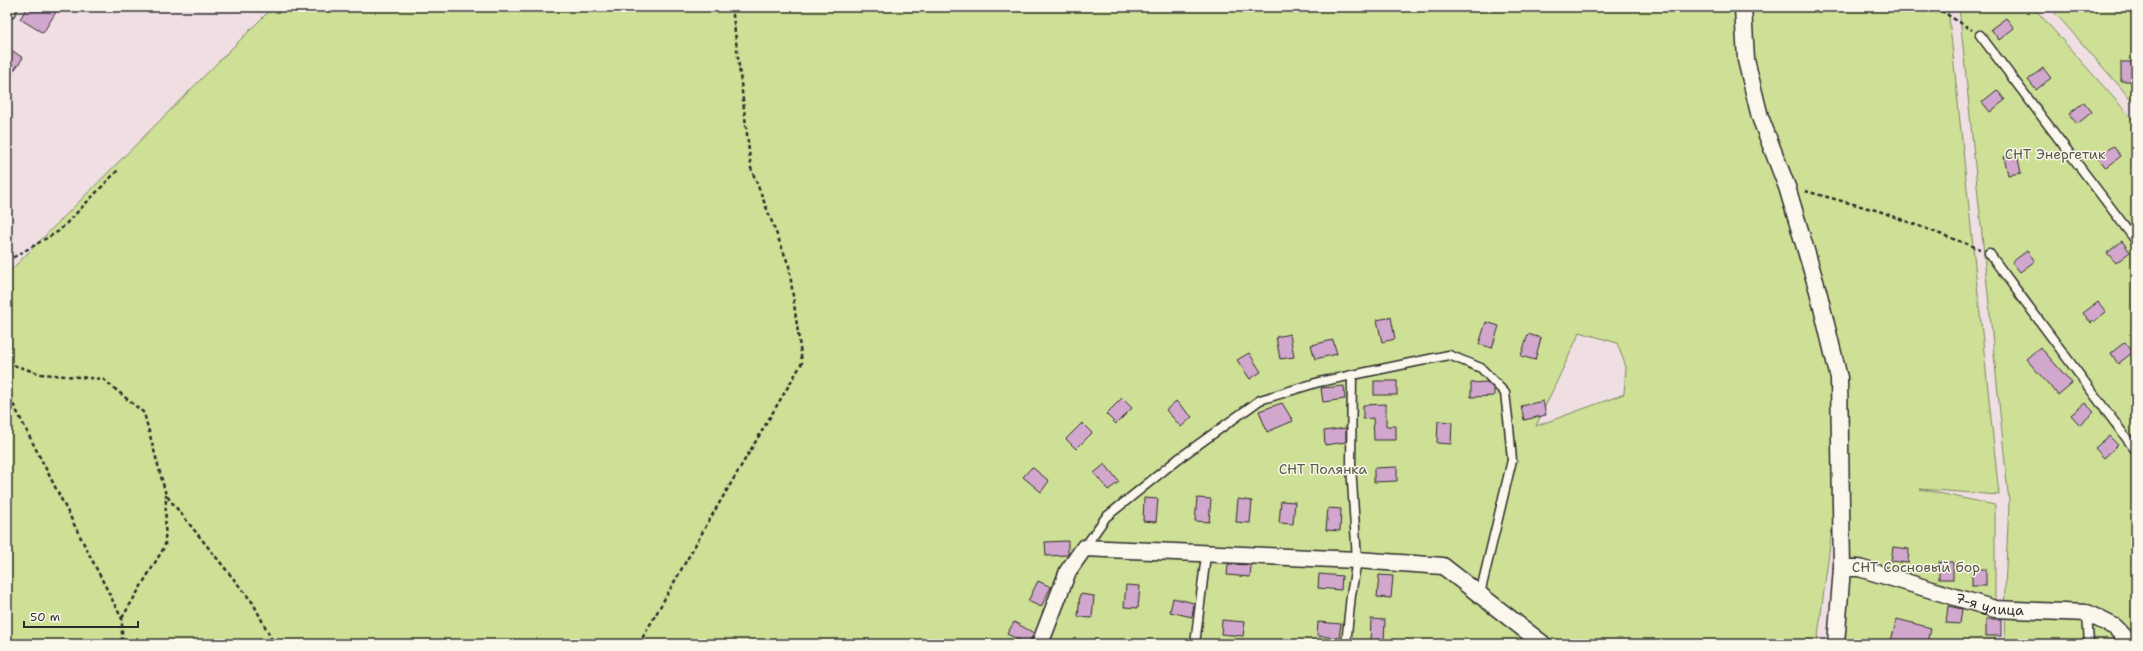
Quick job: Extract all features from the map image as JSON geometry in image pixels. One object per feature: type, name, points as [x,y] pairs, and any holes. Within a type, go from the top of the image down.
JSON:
[{"type":"street","points":[[7,11],[9,7]]},
{"type":"street","points":[[1743,7],[1746,60],[1749,75],[1760,117],[1787,187],[1818,290],[1839,378],[1842,568],[1836,644]]},
{"type":"street","points":[[1040,644],[1068,571],[1084,548],[1206,555],[1357,560],[1443,566],[1543,644]]},
{"type":"street","name":"7-я улица","points":[[1842,568],[1859,568],[1995,609],[2087,613],[2115,627],[2131,644]]},
{"type":"lane","points":[[1980,35],[2136,241]]},
{"type":"lane","points":[[1989,253],[2136,451]]},
{"type":"lane","points":[[1084,548],[1106,517],[1178,459],[1260,400],[1319,382],[1448,355],[1481,368],[1505,392],[1512,460],[1480,594]]},
{"type":"lane","points":[[1346,644],[1351,595],[1357,560],[1351,465],[1352,375]]},
{"type":"lane","points":[[1195,644],[1206,555]]},
{"type":"lane","points":[[2087,613],[2089,644]]},
{"type":"path","points":[[639,644],[710,519],[802,363],[789,266],[751,168],[732,8],[738,7]]},
{"type":"path","points":[[1935,7],[1980,35]]},
{"type":"path","points":[[7,261],[59,231],[119,169]]},
{"type":"path","points":[[1787,187],[1879,211],[1989,253]]},
{"type":"path","points":[[7,363],[41,374],[103,379],[144,413],[166,496],[165,546],[122,619]]},
{"type":"path","points":[[7,392],[122,619],[122,644]]},
{"type":"path","points":[[166,496],[253,603],[274,644]]},
{"type":"green space","points":[[273,7],[1948,7],[1999,495],[1920,489],[1995,505],[1995,644],[1831,644],[1838,483],[1817,644],[7,644],[7,274]],"holes":[[[1580,332],[1617,343],[1626,367],[1624,394],[1536,426]]]},
{"type":"green space","name":"СНТ Энергетик","points":[[1959,7],[2033,7],[2136,123],[2136,644],[2005,644],[2004,611],[2009,502]]},
{"type":"green space","points":[[2050,7],[2136,7],[2136,105]]},
{"type":"building","points":[[27,7],[59,7],[43,33],[20,19]]},
{"type":"building","points":[[2006,18],[2014,28],[1999,40],[1991,29]]},
{"type":"building","points":[[7,47],[23,58],[7,80]]},
{"type":"building","points":[[2121,62],[2136,62],[2136,81],[2121,81]]},
{"type":"building","points":[[2043,68],[2051,78],[2036,90],[2028,80]]},
{"type":"building","points":[[1997,90],[2005,100],[1990,112],[1982,102]]},
{"type":"building","points":[[2084,102],[2092,112],[2077,124],[2069,114]]},
{"type":"building","points":[[2113,146],[2121,156],[2106,168],[2098,157]]},
{"type":"building","points":[[2017,154],[2021,173],[2008,175],[2004,157]]},
{"type":"building","points":[[2122,241],[2130,252],[2116,263],[2107,253]]},
{"type":"building","points":[[2027,251],[2035,261],[2020,272],[2012,262]]},
{"type":"building","points":[[2098,302],[2106,312],[2091,323],[2083,313]]},
{"type":"building","points":[[1391,317],[1395,339],[1382,342],[1377,320]]},
{"type":"building","points":[[1486,322],[1499,326],[1492,348],[1479,344]]},
{"type":"building","points":[[1290,334],[1294,357],[1280,359],[1276,337]]},
{"type":"building","points":[[1528,334],[1541,338],[1535,360],[1521,356]]},
{"type":"building","points":[[1333,340],[1337,354],[1315,359],[1311,345]]},
{"type":"building","points":[[2125,342],[2133,352],[2118,364],[2111,353]]},
{"type":"building","points":[[2040,347],[2072,383],[2058,395],[2026,359]]},
{"type":"building","points":[[1249,353],[1261,372],[1250,379],[1237,360]]},
{"type":"building","points":[[1374,381],[1397,381],[1397,395],[1374,395]]},
{"type":"building","points":[[1487,382],[1494,389],[1494,396],[1471,397],[1471,383]]},
{"type":"building","points":[[1344,386],[1345,399],[1323,402],[1321,388]]},
{"type":"building","points":[[1122,398],[1132,408],[1116,424],[1106,414]]},
{"type":"building","points":[[1176,401],[1192,417],[1181,427],[1166,410]]},
{"type":"building","points":[[1543,401],[1546,415],[1524,420],[1521,406]]},
{"type":"building","points":[[1282,403],[1293,421],[1267,432],[1259,411]]},
{"type":"building","points":[[2085,403],[2094,412],[2080,425],[2071,415]]},
{"type":"building","points":[[1386,404],[1386,426],[1396,426],[1396,440],[1374,440],[1373,418],[1363,419],[1363,405]]},
{"type":"building","points":[[1438,421],[1452,422],[1451,444],[1437,443]]},
{"type":"building","points":[[1082,423],[1092,433],[1076,449],[1066,439]]},
{"type":"building","points":[[1346,428],[1346,442],[1325,445],[1324,431]]},
{"type":"building","points":[[2109,436],[2118,445],[2104,458],[2095,448]]},
{"type":"building","points":[[1105,464],[1119,482],[1108,490],[1094,473]]},
{"type":"building","points":[[1032,467],[1049,481],[1041,492],[1023,477]]},
{"type":"building","points":[[1397,467],[1397,481],[1374,482],[1374,468]]},
{"type":"building","points":[[1144,498],[1158,499],[1156,522],[1143,521]]},
{"type":"building","points":[[1197,498],[1211,499],[1209,522],[1195,521]]},
{"type":"building","points":[[1238,499],[1252,501],[1250,523],[1236,522]]},
{"type":"building","points":[[1281,501],[1295,502],[1293,524],[1279,523]]},
{"type":"building","points":[[1328,508],[1341,509],[1340,531],[1326,530]]},
{"type":"building","points":[[1068,541],[1068,555],[1046,556],[1045,542]]},
{"type":"building","points":[[1893,547],[1909,549],[1908,563],[1891,561]]},
{"type":"building","points":[[1939,562],[1953,562],[1953,579],[1939,579]]},
{"type":"building","points":[[1228,564],[1251,565],[1250,577],[1227,575]]},
{"type":"building","points":[[1972,569],[1986,569],[1986,586],[1972,586]]},
{"type":"building","points":[[1319,574],[1342,576],[1341,590],[1318,588]]},
{"type":"building","points":[[1379,575],[1393,576],[1391,598],[1377,597]]},
{"type":"building","points":[[1038,581],[1051,587],[1041,607],[1028,601]]},
{"type":"building","points":[[1126,585],[1140,586],[1138,608],[1124,607]]},
{"type":"building","points":[[1080,594],[1094,596],[1092,618],[1078,617]]},
{"type":"building","points":[[1173,598],[1194,603],[1192,617],[1170,612]]},
{"type":"building","points":[[1948,606],[1962,609],[1960,624],[1946,623]]},
{"type":"building","points":[[1371,619],[1385,620],[1384,643],[1370,642]]},
{"type":"building","points":[[1897,619],[1931,628],[1928,644],[1890,644]]},
{"type":"building","points":[[1986,619],[2001,619],[2001,636],[1986,636]]},
{"type":"building","points":[[1222,620],[1245,622],[1243,636],[1221,634]]},
{"type":"building","points":[[1014,622],[1034,633],[1028,644],[1007,634]]},
{"type":"building","points":[[1318,622],[1341,624],[1339,638],[1317,636]]},
{"type":"park label","name":"СНТ Полянка","points":[[1323,469]]},
{"type":"park label","name":"СНТ Сосновый бор","points":[[1916,567]]}]
